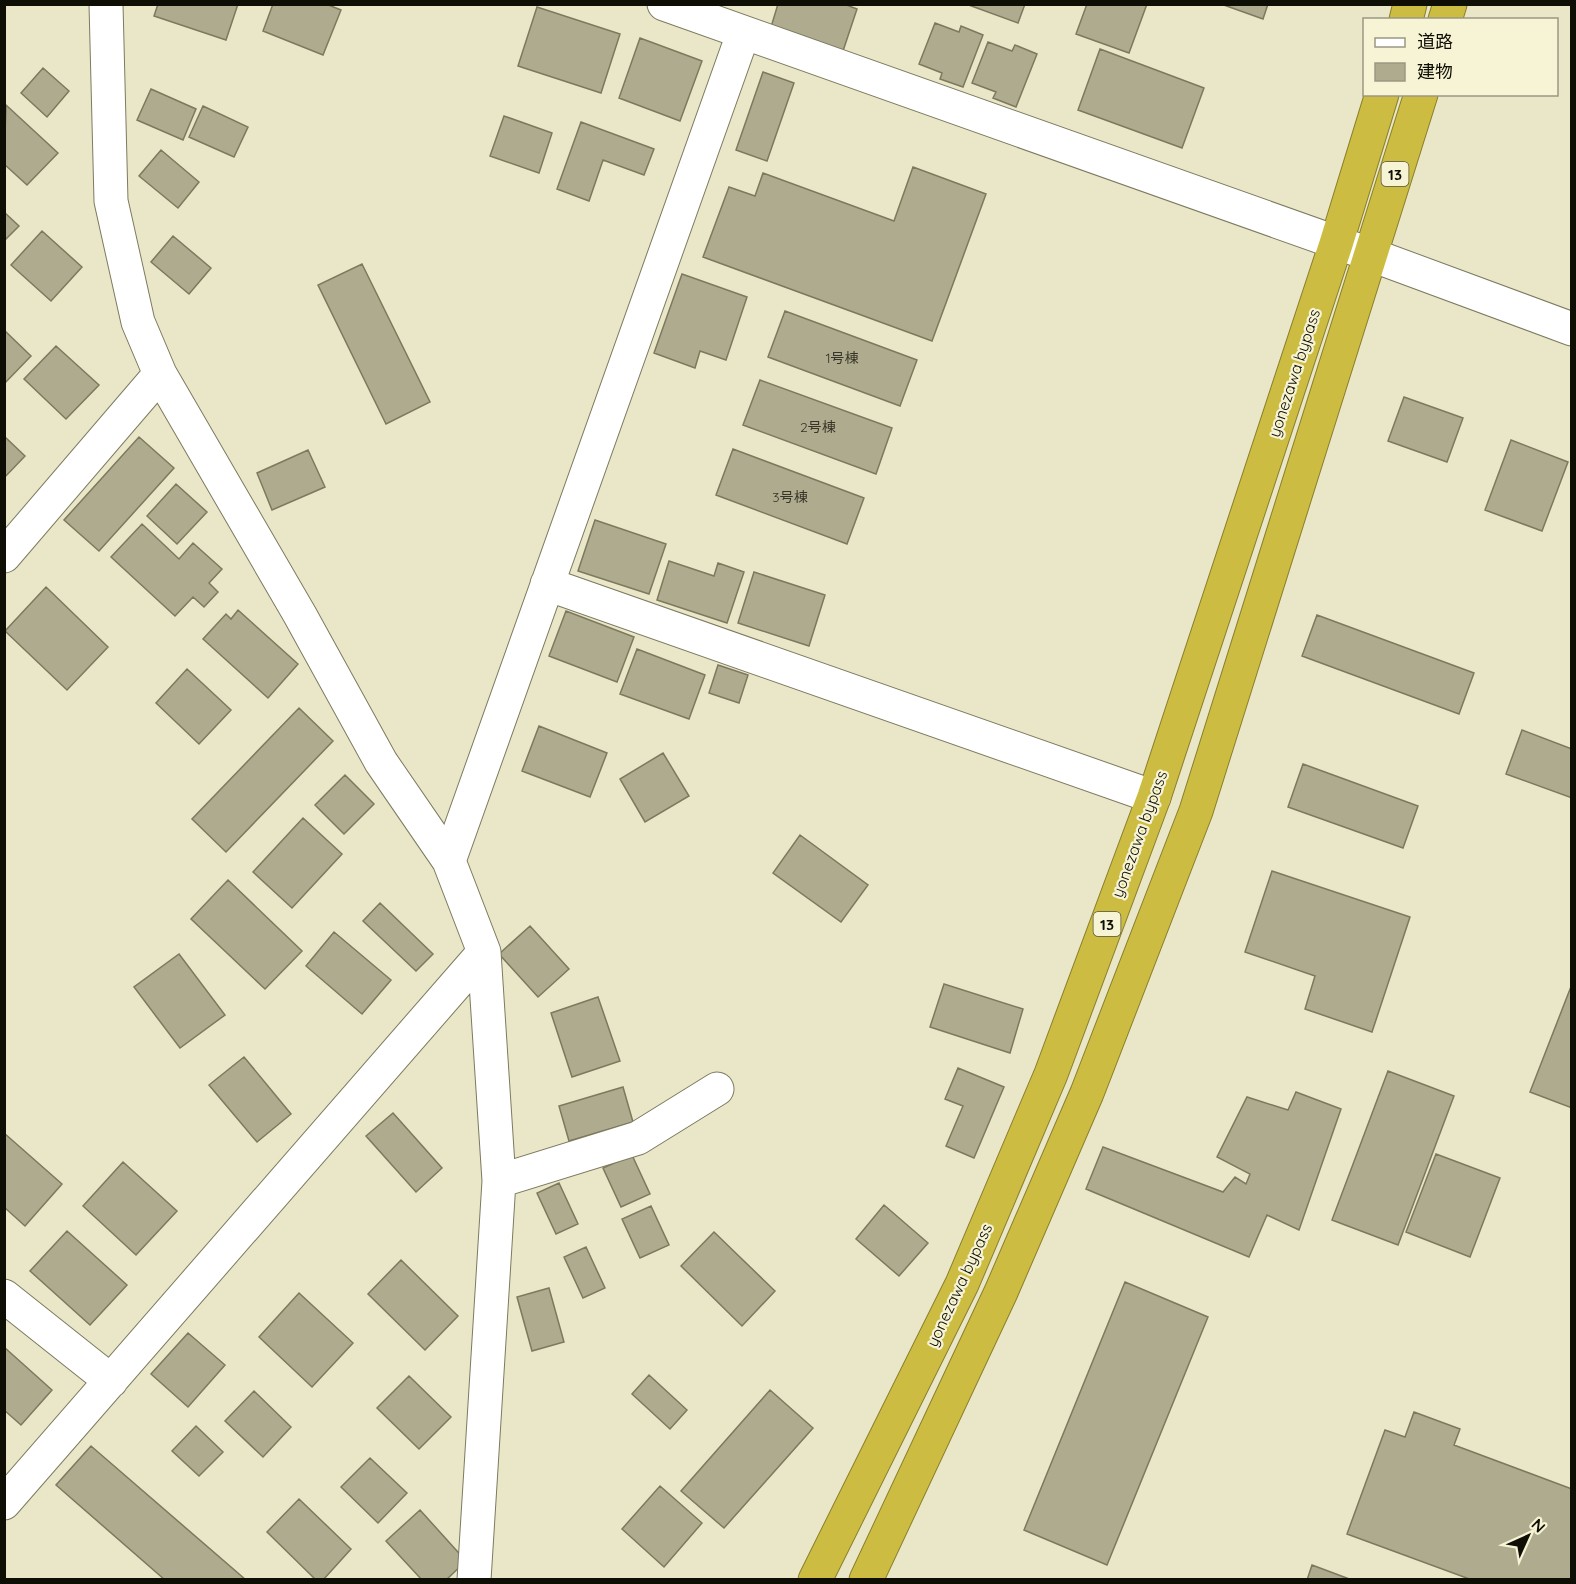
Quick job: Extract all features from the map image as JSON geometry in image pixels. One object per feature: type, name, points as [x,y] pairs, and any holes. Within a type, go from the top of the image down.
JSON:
[{"type":"highway","name":"yonezawa bypass","points":[[810,1576],[962,1284],[1052,1074],[1154,797],[1336,244],[1381,96]]},
{"type":"highway","name":"13","points":[[866,1580],[996,1302],[1087,1093],[1196,811],[1420,96]]},
{"type":"street","points":[[106,4],[111,201],[138,322],[160,374],[225,490],[300,615],[381,762],[448,861],[484,952],[499,1181],[474,1580]]},
{"type":"street","points":[[664,4],[743,34],[1369,254],[1572,329]]},
{"type":"street","points":[[448,861],[743,34]]},
{"type":"street","points":[[4,556],[160,374]]},
{"type":"street","points":[[547,584],[1154,797]]},
{"type":"street","points":[[4,1503],[484,952]]},
{"type":"street","points":[[499,1181],[638,1138],[717,1089]]},
{"type":"street","points":[[4,1296],[111,1382]]},
{"type":"building","points":[[158,4],[238,4],[226,40],[154,16]]},
{"type":"building","points":[[273,4],[326,4],[341,10],[323,55],[263,31]]},
{"type":"building","points":[[778,4],[844,4],[857,9],[843,51],[771,27]]},
{"type":"building","points":[[966,4],[1025,4],[1018,23]]},
{"type":"building","points":[[1087,4],[1147,4],[1129,53],[1076,34]]},
{"type":"building","points":[[1221,4],[1268,4],[1263,19]]},
{"type":"building","points":[[537,7],[620,34],[601,93],[518,66]]},
{"type":"building","points":[[935,23],[959,32],[961,26],[983,35],[963,87],[940,79],[942,73],[919,64]]},
{"type":"building","points":[[640,38],[702,61],[680,121],[619,98]]},
{"type":"building","points":[[988,42],[1012,51],[1015,45],[1037,54],[1016,107],[993,98],[996,92],[972,83]]},
{"type":"building","points":[[1100,49],[1204,88],[1182,148],[1078,110]]},
{"type":"building","points":[[43,68],[69,91],[47,117],[21,93]]},
{"type":"building","points":[[763,72],[794,83],[767,161],[736,150]]},
{"type":"building","points":[[151,89],[196,109],[183,140],[137,120]]},
{"type":"building","points":[[6,105],[58,153],[27,185],[4,164]]},
{"type":"building","points":[[203,106],[248,127],[234,157],[189,137]]},
{"type":"building","points":[[504,116],[552,133],[539,173],[490,156]]},
{"type":"building","points":[[581,122],[654,149],[644,175],[603,160],[589,201],[557,189]]},
{"type":"building","points":[[161,150],[199,182],[178,208],[139,176]]},
{"type":"building","points":[[913,167],[986,194],[932,341],[703,257],[729,187],[755,196],[763,173],[894,221]]},
{"type":"building","points":[[4,212],[19,226],[4,241]]},
{"type":"building","points":[[42,231],[82,267],[51,301],[11,265]]},
{"type":"building","points":[[173,236],[211,268],[189,294],[151,262]]},
{"type":"building","points":[[362,264],[430,402],[386,424],[318,285]]},
{"type":"building","points":[[682,274],[747,297],[726,360],[700,351],[695,368],[654,353]]},
{"type":"building","points":[[785,311],[917,360],[900,406],[768,357]]},
{"type":"building","points":[[4,330],[31,356],[4,384]]},
{"type":"building","points":[[56,346],[99,385],[66,419],[24,379]]},
{"type":"building","points":[[760,380],[892,428],[876,474],[743,425]]},
{"type":"building","points":[[1404,397],[1463,418],[1447,462],[1388,441]]},
{"type":"building","points":[[4,436],[25,456],[4,478]]},
{"type":"building","points":[[139,437],[174,468],[99,551],[64,520]]},
{"type":"building","points":[[1511,440],[1568,462],[1542,531],[1485,510]]},
{"type":"building","points":[[733,449],[864,498],[847,544],[716,495]]},
{"type":"building","points":[[308,450],[325,487],[272,510],[257,473]]},
{"type":"building","points":[[176,484],[207,512],[177,544],[147,516]]},
{"type":"building","points":[[595,520],[666,544],[649,594],[578,571]]},
{"type":"building","points":[[142,524],[179,559],[193,543],[222,569],[209,583],[218,592],[204,607],[193,597],[175,616],[111,557]]},
{"type":"building","points":[[669,561],[714,576],[718,563],[744,572],[727,623],[657,600]]},
{"type":"building","points":[[754,572],[825,595],[809,646],[738,623]]},
{"type":"building","points":[[46,587],[108,647],[67,690],[5,631]]},
{"type":"building","points":[[238,610],[298,664],[268,698],[203,639],[226,614],[231,619]]},
{"type":"building","points":[[566,611],[634,637],[617,682],[549,656]]},
{"type":"building","points":[[1317,615],[1474,673],[1459,714],[1302,656]]},
{"type":"building","points":[[637,649],[705,675],[689,719],[620,694]]},
{"type":"building","points":[[718,665],[748,675],[739,703],[709,693]]},
{"type":"building","points":[[187,669],[231,710],[199,744],[156,703]]},
{"type":"building","points":[[299,708],[333,741],[226,852],[192,819]]},
{"type":"building","points":[[539,726],[607,753],[590,797],[522,771]]},
{"type":"building","points":[[1522,730],[1572,749],[1572,798],[1506,774]]},
{"type":"building","points":[[663,753],[689,796],[645,822],[620,779]]},
{"type":"building","points":[[1303,764],[1418,806],[1403,848],[1288,807]]},
{"type":"building","points":[[345,775],[374,804],[344,834],[315,805]]},
{"type":"building","points":[[303,818],[342,854],[292,908],[253,872]]},
{"type":"building","points":[[800,835],[868,885],[841,922],[773,873]]},
{"type":"building","points":[[1272,871],[1410,917],[1372,1032],[1305,1009],[1315,976],[1245,952]]},
{"type":"building","points":[[228,880],[302,951],[265,989],[191,919]]},
{"type":"building","points":[[380,903],[433,954],[416,971],[363,921]]},
{"type":"building","points":[[530,926],[569,969],[538,997],[499,954]]},
{"type":"building","points":[[334,932],[391,980],[362,1014],[306,966]]},
{"type":"building","points":[[179,954],[225,1015],[180,1048],[134,987]]},
{"type":"building","points":[[944,984],[1023,1009],[1010,1053],[930,1027]]},
{"type":"building","points":[[1572,984],[1572,1108],[1530,1092]]},
{"type":"building","points":[[598,997],[620,1061],[572,1077],[551,1013]]},
{"type":"building","points":[[244,1057],[291,1114],[257,1142],[209,1085]]},
{"type":"building","points":[[958,1068],[1004,1087],[974,1158],[946,1146],[963,1106],[945,1099]]},
{"type":"building","points":[[1388,1071],[1454,1096],[1398,1245],[1332,1220]]},
{"type":"building","points":[[623,1087],[633,1122],[569,1141],[559,1106]]},
{"type":"building","points":[[1296,1092],[1341,1109],[1299,1230],[1267,1215],[1249,1257],[1086,1189],[1103,1147],[1223,1192],[1235,1177],[1246,1184],[1250,1174],[1217,1157],[1247,1097],[1288,1110]]},
{"type":"building","points":[[393,1113],[442,1168],[416,1192],[366,1136]]},
{"type":"building","points":[[4,1133],[62,1184],[25,1226],[4,1207]]},
{"type":"building","points":[[1436,1154],[1500,1178],[1470,1257],[1406,1232]]},
{"type":"building","points":[[632,1155],[650,1194],[621,1207],[603,1168]]},
{"type":"building","points":[[123,1162],[177,1211],[136,1255],[83,1206]]},
{"type":"building","points":[[559,1183],[578,1224],[556,1234],[537,1193]]},
{"type":"building","points":[[884,1205],[928,1243],[899,1276],[856,1239]]},
{"type":"building","points":[[651,1206],[669,1245],[640,1258],[622,1219]]},
{"type":"building","points":[[67,1231],[127,1285],[90,1325],[30,1271]]},
{"type":"building","points":[[714,1232],[775,1291],[742,1326],[681,1266]]},
{"type":"building","points":[[586,1247],[605,1288],[583,1298],[564,1257]]},
{"type":"building","points":[[401,1260],[458,1316],[425,1350],[368,1294]]},
{"type":"building","points":[[1125,1282],[1208,1317],[1107,1565],[1024,1530]]},
{"type":"building","points":[[549,1288],[564,1342],[532,1351],[517,1297]]},
{"type":"building","points":[[299,1293],[353,1343],[312,1387],[259,1337]]},
{"type":"building","points":[[188,1333],[225,1365],[188,1407],[151,1374]]},
{"type":"building","points":[[4,1347],[52,1390],[21,1425],[4,1410]]},
{"type":"building","points":[[649,1375],[687,1410],[670,1429],[632,1394]]},
{"type":"building","points":[[409,1376],[451,1417],[419,1449],[377,1408]]},
{"type":"building","points":[[770,1390],[813,1428],[724,1528],[681,1491]]},
{"type":"building","points":[[254,1391],[291,1427],[263,1457],[225,1421]]},
{"type":"building","points":[[1414,1412],[1460,1429],[1454,1445],[1572,1489],[1572,1580],[1472,1580],[1347,1534],[1385,1430],[1405,1437]]},
{"type":"building","points":[[196,1426],[223,1452],[199,1476],[172,1451]]},
{"type":"building","points":[[91,1446],[246,1580],[165,1580],[56,1485]]},
{"type":"building","points":[[370,1458],[407,1493],[378,1523],[341,1487]]},
{"type":"building","points":[[660,1486],[702,1523],[664,1567],[622,1529]]},
{"type":"building","points":[[299,1499],[351,1549],[323,1580],[316,1580],[267,1532]]},
{"type":"building","points":[[420,1510],[466,1561],[446,1580],[422,1580],[386,1541]]},
{"type":"building","points":[[1312,1565],[1352,1580],[1307,1580]]}]
